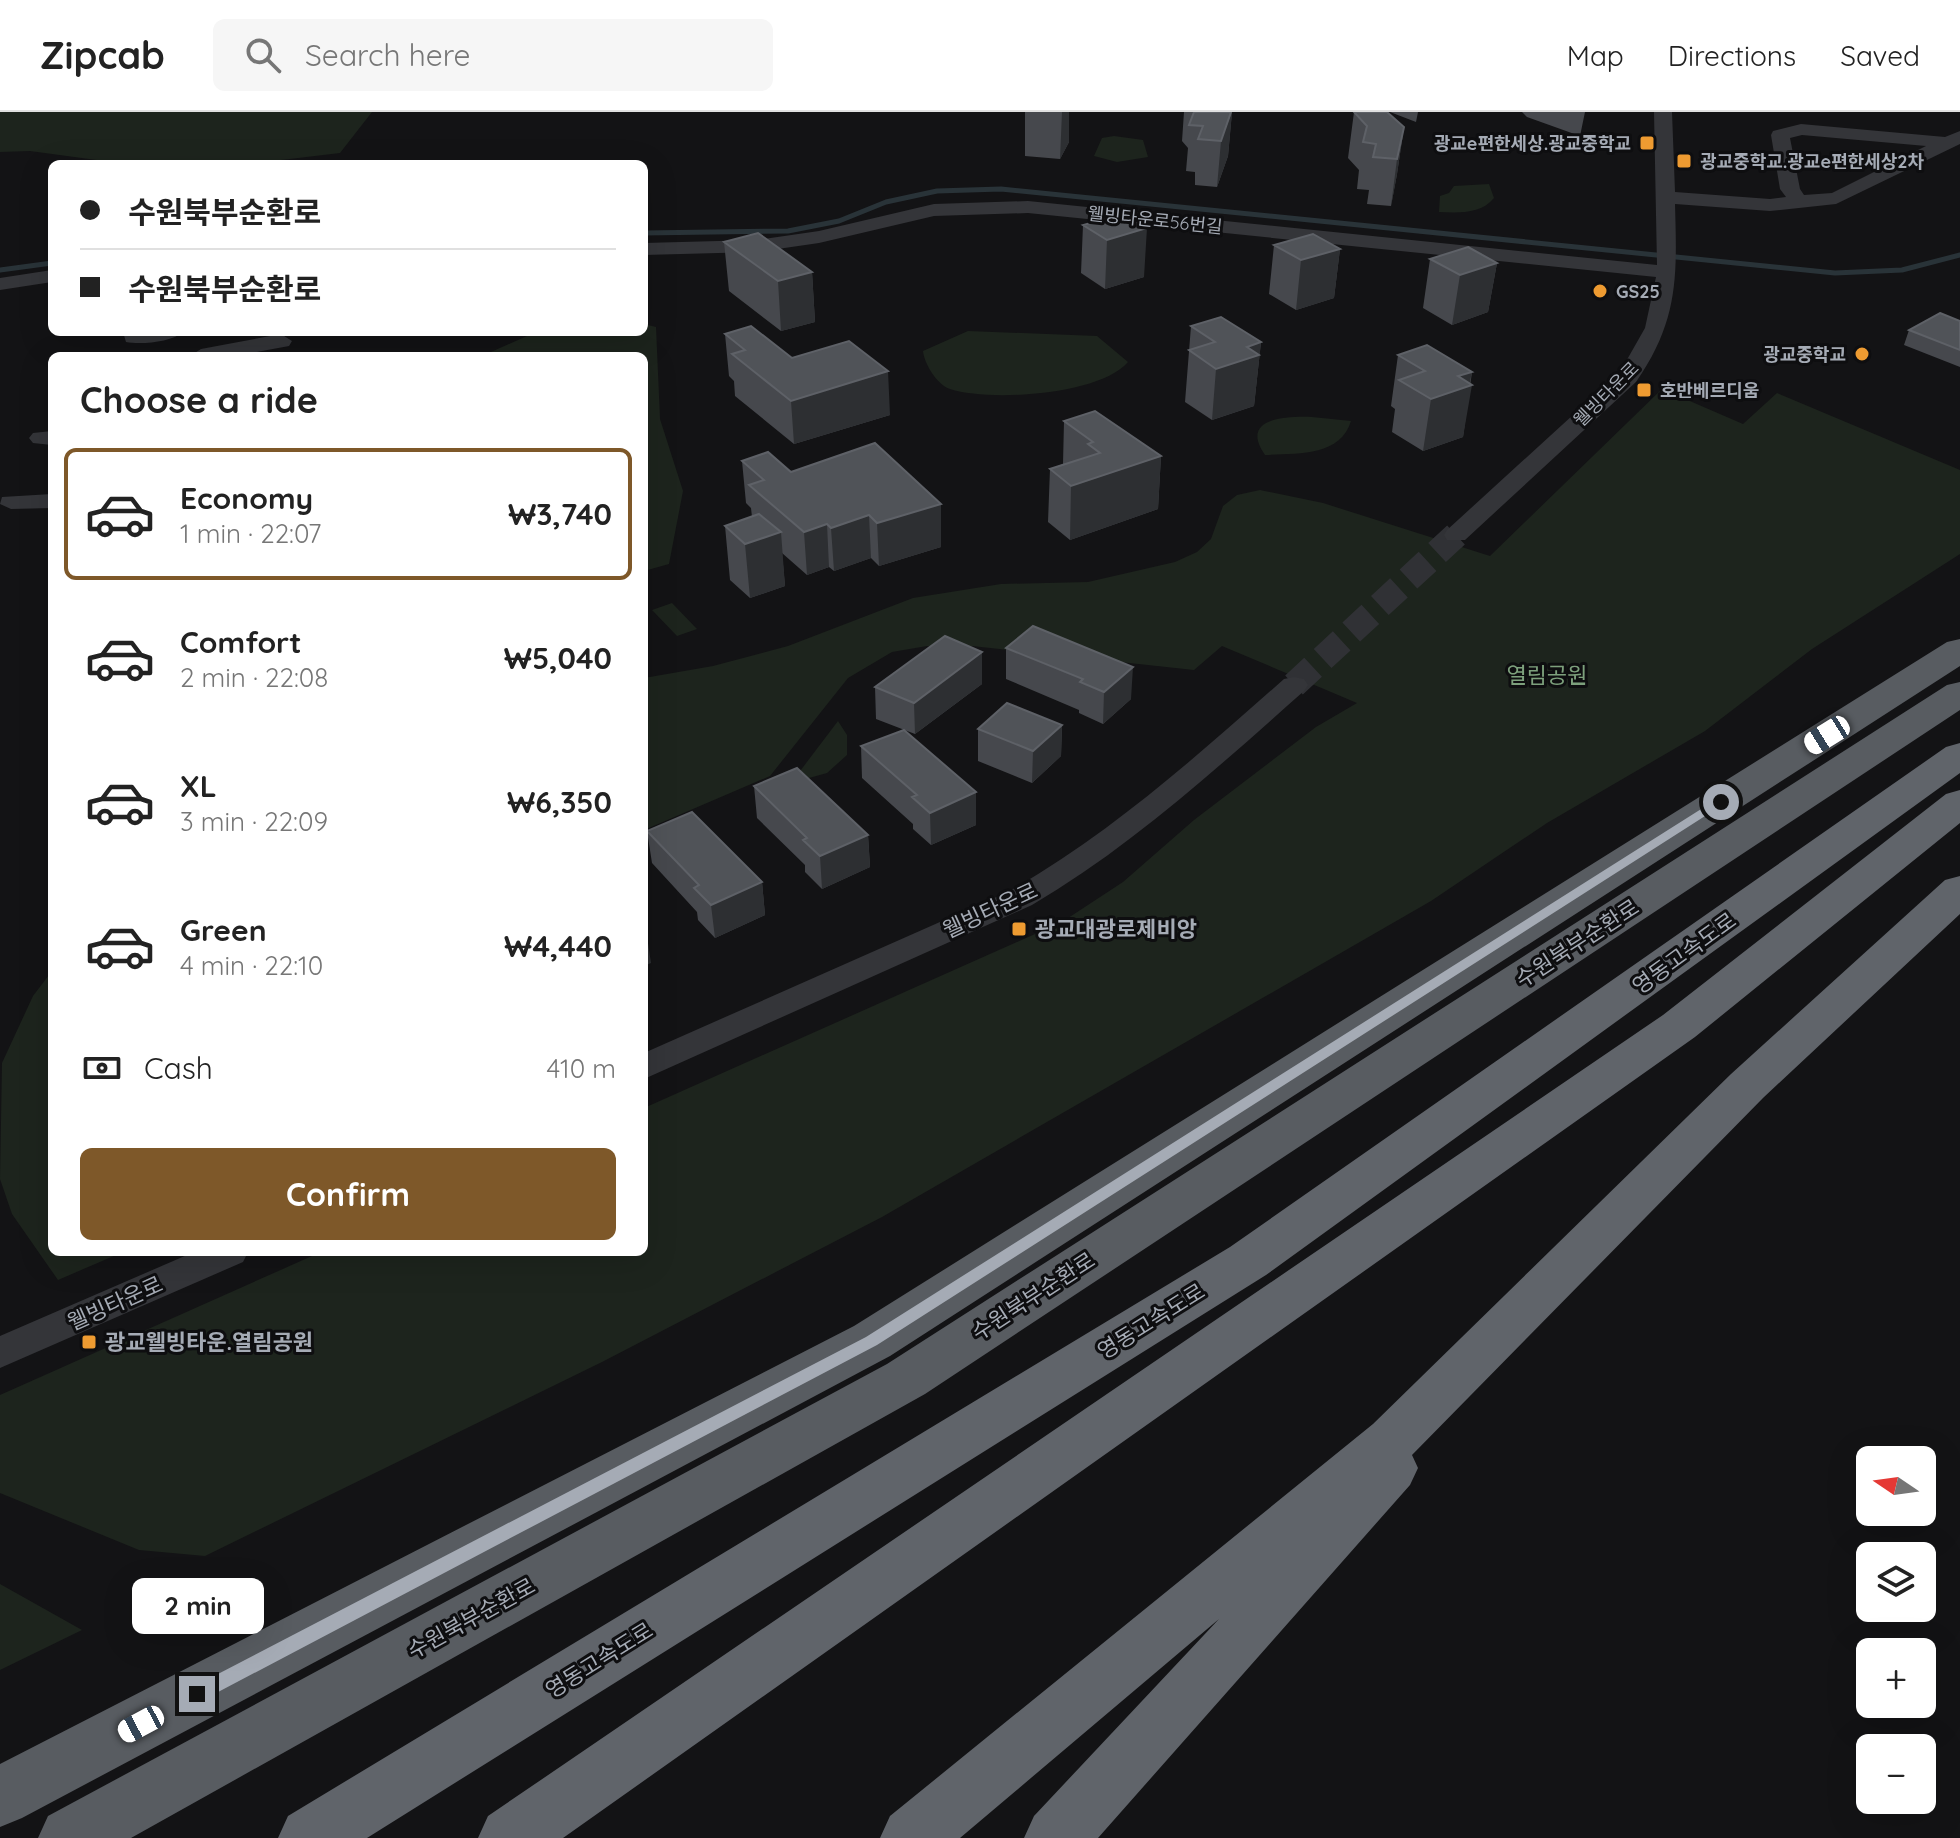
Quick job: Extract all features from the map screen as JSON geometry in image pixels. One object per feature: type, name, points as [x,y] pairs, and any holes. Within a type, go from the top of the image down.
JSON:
[{"type":"highway","name":"수원북부순환로","points":[[0,1797],[872,1341],[1960,650]]},
{"type":"highway","name":"수원북부순환로","points":[[70,1838],[906,1379],[1960,693]]},
{"type":"highway","name":"영동고속도로","points":[[310,1838],[1248,1261],[1960,755]]},
{"type":"highway","points":[[510,1838],[1679,1026],[1960,803]]},
{"type":"highway","points":[[912,1838],[1392,1440],[1747,1086],[1960,890]]},
{"type":"highway","points":[[1056,1838],[1280,1594],[1588,1244]]},
{"type":"street","name":"웰빙타운로","points":[[1456,535],[1628,377],[1656,333],[1666,293],[1667,267],[1663,112]]},
{"type":"street","points":[[1800,203],[1790,189],[1780,135],[1786,132],[1801,129],[1954,140]]},
{"type":"street","points":[[1665,197],[1744,205],[1836,198],[1954,140]]},
{"type":"street","name":"웰빙타운로56번길","points":[[648,249],[756,246],[819,237],[934,210],[1028,207],[1667,267]]},
{"type":"street","points":[[0,284],[48,277]]},
{"type":"street","points":[[226,352],[281,343]]},
{"type":"street","points":[[11,502],[48,501]]},
{"type":"street","name":"웰빙타운로","points":[[648,1065],[1021,898],[1057,878],[1149,811],[1294,685]]},
{"type":"street","name":"웰빙타운로","points":[[0,1353],[221,1256]]},
{"type":"green space","points":[[0,112],[372,112],[340,153],[281,160],[96,160],[30,151],[0,152]]},
{"type":"green space","points":[[1114,136],[1143,140],[1148,157],[1117,162],[1094,156],[1102,138]]},
{"type":"green space","points":[[1489,184],[1494,198],[1483,207],[1462,212],[1439,212],[1440,196],[1449,193],[1454,186]]},
{"type":"green space","points":[[648,325],[656,327],[660,419],[683,491],[669,564],[648,570],[648,352],[491,352],[527,336],[648,336]]},
{"type":"green space","points":[[968,331],[1097,336],[1128,362],[1094,382],[1070,388],[1017,395],[968,393],[940,383],[923,351]]},
{"type":"green space","name":"열림공원","points":[[1662,389],[1743,424],[1777,393],[1960,470],[1960,554],[1812,649],[1705,731],[1547,823],[1431,901],[882,1217],[602,1362],[205,1556],[139,1550],[0,1493],[0,1395],[312,1256],[648,1256],[648,1106],[1062,922],[1123,882],[1194,820],[1316,727],[1357,703],[1222,646],[1194,670],[972,646],[927,646],[892,652],[848,678],[770,776],[648,828],[648,677],[713,666],[788,646],[913,598],[1001,584],[1088,582],[1175,562],[1197,552],[1211,539],[1223,506],[1237,495],[1260,490],[1323,503],[1490,556]]},
{"type":"green space","points":[[1290,417],[1351,421],[1345,433],[1327,447],[1303,453],[1265,455],[1258,443],[1262,426]]},
{"type":"green space","points":[[672,603],[697,629],[677,636],[652,610]]},
{"type":"green space","points":[[838,721],[847,735],[847,755],[827,773],[791,783]]},
{"type":"green space","points":[[48,976],[48,1256],[114,1256],[58,1280],[12,1214],[0,1179],[2,1063],[33,996]]},
{"type":"green space","points":[[0,1584],[82,1630],[0,1670]]},
{"type":"building","points":[[1194,112],[1231,112],[1221,141],[1198,139],[1203,126],[1189,125]]},
{"type":"building","points":[[1354,112],[1387,112],[1404,127],[1397,159],[1373,157],[1376,144],[1363,142],[1367,126]]},
{"type":"building","points":[[1123,214],[1147,228],[1107,240],[1083,225]]},
{"type":"building","points":[[758,233],[812,272],[778,281],[724,242]]},
{"type":"building","points":[[1313,234],[1340,249],[1301,260],[1274,245]]},
{"type":"building","points":[[1468,247],[1497,263],[1460,275],[1430,259]]},
{"type":"building","points":[[1940,313],[1960,321],[1960,350],[1909,330]]},
{"type":"building","points":[[1221,317],[1261,342],[1247,347],[1259,355],[1216,369],[1189,350],[1215,342],[1191,326]]},
{"type":"building","points":[[751,326],[792,358],[849,341],[888,371],[791,401],[732,354],[745,350],[725,334]]},
{"type":"building","points":[[1427,345],[1472,372],[1458,376],[1472,385],[1431,399],[1399,380],[1425,371],[1398,355]]},
{"type":"building","points":[[1095,411],[1161,456],[1071,486],[1050,469],[1100,453],[1088,444],[1093,442],[1064,421]]},
{"type":"building","points":[[875,443],[941,504],[877,523],[869,515],[831,528],[827,524],[804,532],[749,485],[764,480],[742,461],[768,452],[791,472]]},
{"type":"building","points":[[759,514],[781,532],[745,544],[725,526]]},
{"type":"building","points":[[1033,626],[1133,667],[1104,692],[1080,682],[1083,679],[1006,648]]},
{"type":"building","points":[[945,636],[982,652],[914,703],[875,687]]},
{"type":"building","points":[[1007,703],[1062,725],[1033,751],[978,729]]},
{"type":"building","points":[[904,730],[976,792],[930,813],[912,797],[917,795],[861,746]]},
{"type":"building","points":[[797,768],[868,835],[820,856],[803,840],[807,838],[754,786]]},
{"type":"building","points":[[692,812],[762,882],[711,905],[694,888],[699,885],[648,831]]},
{"type":"waterway","points":[[648,233],[788,231],[839,221],[886,202],[937,191],[1001,189],[1835,273],[1902,270],[1960,255]]},
{"type":"waterway","points":[[0,270],[48,264]]},
{"type":"tunnel","points":[[1294,685],[1456,535]]},
{"type":"place","name":"광교e편한세상.광교중학교","points":[[1647,143]]},
{"type":"place","name":"광교중학교.광교e편한세상2차","points":[[1684,161]]},
{"type":"place","name":"GS25","points":[[1600,291]]},
{"type":"place","name":"광교중학교","points":[[1862,354]]},
{"type":"place","name":"호반베르디움","points":[[1644,390]]},
{"type":"place","name":"광교대광로제비앙","points":[[1019,929]]},
{"type":"place","name":"광교웰빙타운.열림공원","points":[[89,1342]]},
{"type":"route","points":[[197,1694],[872,1341],[1721,802]]}]
